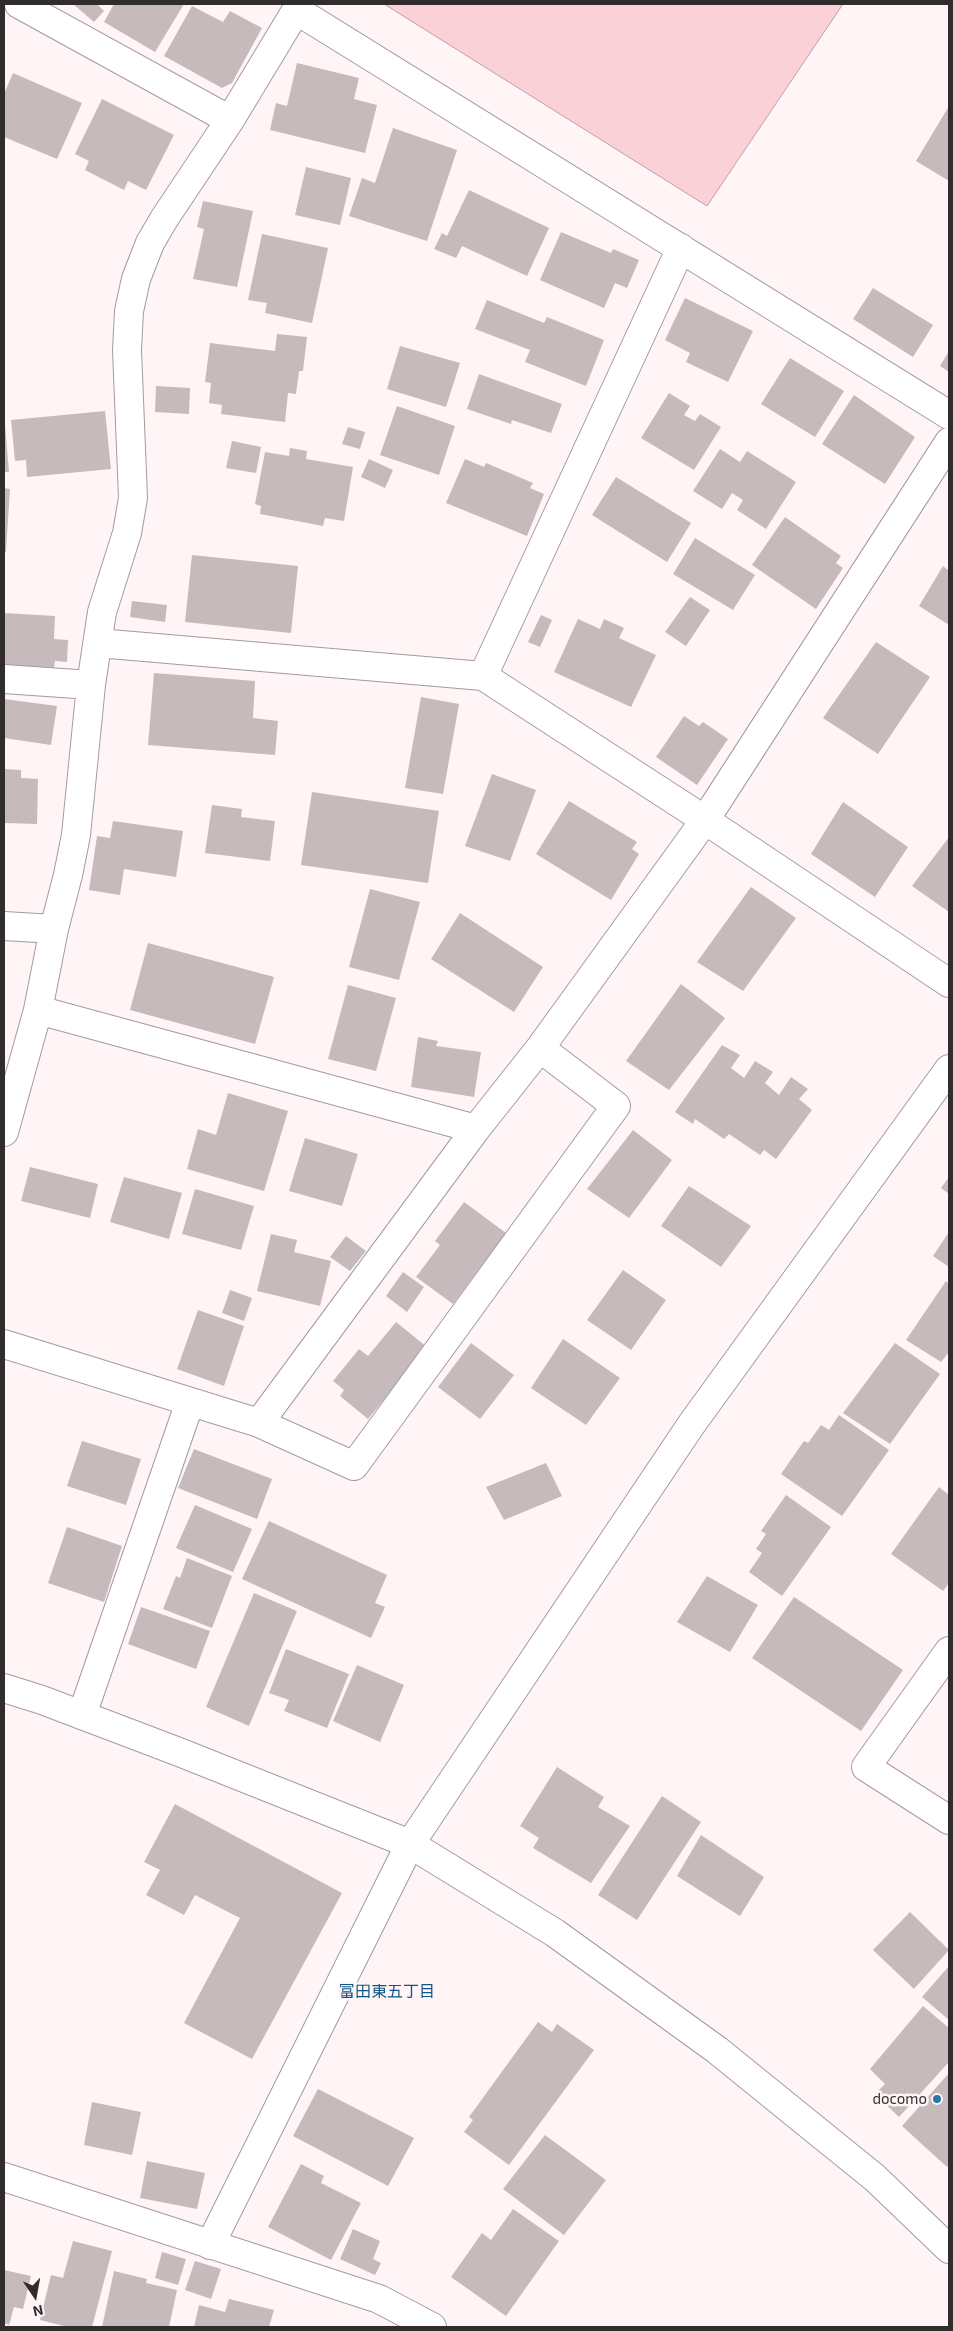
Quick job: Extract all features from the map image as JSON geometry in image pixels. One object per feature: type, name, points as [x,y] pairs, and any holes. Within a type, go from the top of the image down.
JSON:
[{"type":"street","points":[[19,4],[230,120]]},
{"type":"street","points":[[4,1132],[38,1010],[54,929],[76,835],[91,685],[102,612],[127,533],[133,498],[127,350],[130,311],[136,279],[150,243],[164,219],[230,120],[298,7],[949,414]]},
{"type":"street","points":[[482,676],[681,248]]},
{"type":"street","points":[[259,1423],[476,1129],[540,1048],[705,820],[949,442]]},
{"type":"street","points":[[98,643],[482,676],[705,820],[949,983]]},
{"type":"street","points":[[4,678],[91,685]]},
{"type":"street","points":[[4,926],[54,929]]},
{"type":"street","points":[[38,1010],[476,1129]]},
{"type":"street","points":[[4,1344],[259,1423],[354,1466],[616,1106],[540,1048]]},
{"type":"street","points":[[210,2245],[410,1844],[691,1425],[949,1069]]},
{"type":"street","points":[[82,1715],[190,1402]]},
{"type":"street","points":[[949,1651],[866,1767],[949,1820]]},
{"type":"street","points":[[4,1688],[82,1715],[410,1844],[555,1933],[717,2050],[875,2178],[949,2249]]},
{"type":"street","points":[[4,2177],[379,2299],[432,2327]]},
{"type":"shaded area","points":[[384,4],[843,4],[707,206]]},
{"type":"building","points":[[73,4],[97,4],[104,11],[94,22]]},
{"type":"building","points":[[114,4],[184,4],[155,52],[104,22]]},
{"type":"building","points":[[192,6],[223,22],[230,11],[262,28],[232,83],[222,88],[164,56]]},
{"type":"building","points":[[297,63],[359,78],[354,99],[377,105],[365,153],[270,130],[276,103],[287,106]]},
{"type":"building","points":[[13,73],[82,103],[57,159],[4,137],[4,94]]},
{"type":"building","points":[[102,99],[174,135],[146,190],[128,181],[124,190],[85,170],[89,161],[75,154]]},
{"type":"building","points":[[949,106],[949,181],[916,161]]},
{"type":"building","points":[[393,128],[457,150],[427,241],[349,216],[362,178],[375,183]]},
{"type":"building","points":[[306,167],[351,178],[340,225],[295,215]]},
{"type":"building","points":[[469,190],[549,228],[527,276],[462,246],[456,258],[434,249],[442,233],[447,236]]},
{"type":"building","points":[[203,201],[253,211],[237,287],[193,279],[204,229],[197,227]]},
{"type":"building","points":[[561,232],[611,253],[613,249],[639,260],[627,288],[615,283],[604,308],[540,280]]},
{"type":"building","points":[[262,234],[328,248],[312,323],[265,313],[267,303],[248,300]]},
{"type":"building","points":[[873,288],[933,325],[913,357],[853,319]]},
{"type":"building","points":[[685,298],[753,331],[728,382],[686,362],[690,353],[665,340]]},
{"type":"building","points":[[487,300],[544,323],[547,317],[604,340],[586,386],[525,362],[530,350],[475,329]]},
{"type":"building","points":[[277,334],[307,337],[303,371],[299,371],[296,394],[288,393],[285,422],[221,414],[222,405],[209,403],[211,383],[205,382],[210,343],[275,351]]},
{"type":"building","points":[[400,346],[460,363],[446,407],[387,389]]},
{"type":"building","points":[[949,351],[949,372],[940,366]]},
{"type":"building","points":[[790,358],[844,391],[815,437],[761,404]]},
{"type":"building","points":[[479,374],[562,404],[551,433],[512,420],[511,424],[467,409]]},
{"type":"building","points":[[156,386],[190,388],[189,414],[155,412]]},
{"type":"building","points":[[669,393],[690,406],[684,415],[695,421],[700,414],[721,427],[694,470],[641,438]]},
{"type":"building","points":[[854,395],[915,437],[885,484],[822,444]]},
{"type":"building","points":[[397,406],[455,426],[439,475],[380,455]]},
{"type":"building","points":[[105,411],[111,469],[27,477],[26,460],[15,461],[11,420]]},
{"type":"building","points":[[4,413],[9,472],[4,472]]},
{"type":"building","points":[[348,427],[365,432],[360,449],[342,444]]},
{"type":"building","points":[[232,441],[261,447],[256,473],[226,468]]},
{"type":"building","points":[[290,448],[307,451],[306,459],[353,467],[344,521],[325,518],[323,526],[260,514],[261,506],[255,504],[265,452],[289,456]]},
{"type":"building","points":[[720,449],[740,462],[747,451],[796,482],[766,529],[737,510],[743,500],[732,493],[722,509],[693,491]]},
{"type":"building","points":[[369,459],[393,470],[385,488],[361,477]]},
{"type":"building","points":[[465,459],[484,467],[486,463],[533,483],[530,488],[544,494],[527,536],[446,503]]},
{"type":"building","points":[[616,477],[691,523],[667,562],[592,515]]},
{"type":"building","points":[[4,488],[10,489],[6,552],[4,552]]},
{"type":"building","points":[[785,517],[841,556],[836,563],[843,568],[816,609],[752,565]]},
{"type":"building","points":[[695,538],[755,575],[733,610],[673,574]]},
{"type":"building","points":[[192,555],[298,566],[291,633],[185,622]]},
{"type":"building","points":[[943,566],[949,571],[949,625],[919,606]]},
{"type":"building","points":[[690,597],[710,610],[686,646],[665,632]]},
{"type":"building","points":[[132,601],[167,605],[165,622],[130,617]]},
{"type":"building","points":[[4,613],[55,616],[54,639],[68,640],[67,662],[55,661],[54,668],[4,665]]},
{"type":"building","points":[[541,615],[552,620],[540,647],[528,642]]},
{"type":"building","points":[[578,619],[600,629],[604,619],[624,628],[619,638],[656,655],[631,707],[554,672]]},
{"type":"building","points":[[876,642],[930,677],[878,754],[823,718]]},
{"type":"building","points":[[154,673],[255,681],[253,718],[278,721],[275,755],[148,745]]},
{"type":"building","points":[[421,697],[459,704],[443,794],[405,788]]},
{"type":"building","points":[[4,699],[57,706],[51,745],[4,738]]},
{"type":"building","points":[[684,716],[699,726],[703,722],[728,739],[697,785],[656,757]]},
{"type":"building","points":[[4,769],[21,770],[21,778],[38,779],[37,824],[4,823]]},
{"type":"building","points":[[492,774],[536,790],[510,861],[465,846]]},
{"type":"building","points":[[312,792],[439,811],[428,883],[301,865]]},
{"type":"building","points":[[569,801],[637,842],[632,849],[639,854],[611,900],[536,854]]},
{"type":"building","points":[[843,802],[908,847],[875,897],[811,854]]},
{"type":"building","points":[[212,805],[242,809],[241,817],[275,821],[270,861],[205,853]]},
{"type":"building","points":[[113,821],[183,831],[176,877],[124,869],[120,895],[89,890],[97,836],[110,838]]},
{"type":"building","points":[[949,837],[949,912],[912,886]]},
{"type":"building","points":[[751,887],[796,918],[743,991],[697,962]]},
{"type":"building","points":[[370,889],[420,902],[399,980],[349,967]]},
{"type":"building","points":[[460,913],[543,967],[514,1012],[431,959]]},
{"type":"building","points":[[148,943],[274,977],[255,1044],[130,1010]]},
{"type":"building","points":[[681,984],[725,1018],[669,1090],[626,1061]]},
{"type":"building","points":[[348,985],[396,998],[376,1071],[328,1059]]},
{"type":"building","points":[[418,1037],[438,1041],[436,1046],[481,1052],[474,1097],[411,1087]]},
{"type":"building","points":[[722,1045],[740,1055],[731,1068],[744,1078],[755,1061],[773,1072],[765,1083],[779,1095],[791,1077],[808,1089],[799,1099],[812,1110],[776,1159],[764,1150],[760,1155],[729,1134],[724,1139],[695,1119],[693,1124],[675,1112]]},
{"type":"building","points":[[228,1093],[288,1111],[264,1191],[187,1169],[198,1129],[216,1135]]},
{"type":"building","points":[[633,1130],[672,1160],[629,1218],[587,1189]]},
{"type":"building","points":[[305,1138],[358,1154],[342,1206],[289,1191]]},
{"type":"building","points":[[30,1167],[98,1184],[90,1218],[21,1201]]},
{"type":"building","points":[[124,1177],[182,1193],[169,1239],[110,1222]]},
{"type":"building","points":[[949,1177],[949,1194],[941,1188]]},
{"type":"building","points":[[689,1186],[751,1226],[721,1267],[661,1226]]},
{"type":"building","points":[[195,1189],[254,1206],[241,1250],[182,1234]]},
{"type":"building","points":[[464,1202],[506,1233],[453,1304],[416,1277],[440,1245],[435,1241]]},
{"type":"building","points":[[949,1232],[949,1267],[933,1256]]},
{"type":"building","points":[[271,1234],[297,1240],[294,1252],[331,1261],[320,1306],[257,1291]]},
{"type":"building","points":[[346,1236],[366,1251],[350,1271],[330,1257]]},
{"type":"building","points":[[623,1270],[666,1300],[631,1350],[587,1320]]},
{"type":"building","points":[[403,1272],[424,1287],[407,1312],[386,1296]]},
{"type":"building","points":[[946,1281],[949,1284],[949,1352],[941,1362],[906,1340]]},
{"type":"building","points":[[230,1290],[252,1298],[244,1321],[222,1313]]},
{"type":"building","points":[[198,1310],[244,1326],[224,1386],[177,1369]]},
{"type":"building","points":[[396,1322],[427,1347],[368,1419],[340,1396],[344,1390],[333,1381],[359,1349],[368,1356]]},
{"type":"building","points":[[563,1339],[620,1378],[586,1425],[531,1388]]},
{"type":"building","points":[[471,1343],[514,1375],[480,1419],[438,1387]]},
{"type":"building","points":[[895,1343],[940,1374],[890,1444],[843,1413]]},
{"type":"building","points":[[839,1415],[889,1450],[842,1516],[781,1474],[804,1441],[808,1443],[821,1425],[829,1430]]},
{"type":"building","points":[[82,1441],[141,1459],[126,1505],[67,1486]]},
{"type":"building","points":[[194,1449],[272,1479],[257,1519],[178,1488]]},
{"type":"building","points":[[546,1463],[562,1496],[504,1520],[486,1487]]},
{"type":"building","points":[[939,1487],[949,1495],[949,1583],[943,1591],[891,1554]]},
{"type":"building","points":[[786,1495],[831,1527],[782,1596],[749,1572],[762,1553],[756,1549],[766,1534],[761,1531]]},
{"type":"building","points":[[195,1505],[252,1529],[233,1572],[176,1548]]},
{"type":"building","points":[[269,1521],[387,1575],[375,1603],[385,1607],[371,1638],[242,1579]]},
{"type":"building","points":[[67,1527],[122,1546],[104,1602],[48,1583]]},
{"type":"building","points":[[187,1558],[232,1576],[212,1628],[163,1609],[176,1576],[180,1578]]},
{"type":"building","points":[[707,1576],[758,1605],[730,1652],[677,1622]]},
{"type":"building","points":[[254,1593],[297,1611],[249,1726],[206,1707]]},
{"type":"building","points":[[794,1597],[903,1670],[861,1731],[752,1658]]},
{"type":"building","points":[[141,1607],[210,1631],[196,1669],[128,1644]]},
{"type":"building","points":[[286,1649],[349,1674],[327,1728],[284,1711],[289,1700],[269,1693]]},
{"type":"building","points":[[357,1665],[404,1685],[380,1742],[333,1721]]},
{"type":"building","points":[[557,1767],[604,1797],[598,1807],[630,1826],[591,1883],[533,1848],[539,1838],[520,1826]]},
{"type":"building","points":[[662,1796],[701,1822],[637,1920],[598,1895]]},
{"type":"building","points":[[175,1804],[342,1893],[252,2059],[184,2023],[240,1918],[195,1895],[184,1915],[146,1895],[160,1870],[144,1862]]},
{"type":"building","points":[[701,1835],[764,1877],[740,1916],[677,1876]]},
{"type":"building","points":[[910,1912],[949,1950],[914,1989],[873,1950]]},
{"type":"building","points":[[949,1966],[949,2020],[922,1997]]},
{"type":"building","points":[[923,2006],[949,2028],[949,2062],[899,2117],[875,2094],[885,2084],[870,2069]]},
{"type":"building","points":[[538,2022],[552,2032],[557,2024],[594,2050],[509,2165],[464,2132],[473,2120],[469,2117]]},
{"type":"building","name":"docomo","points":[[949,2073],[949,2165],[947,2167],[902,2126]]},
{"type":"building","points":[[318,2089],[414,2138],[388,2186],[293,2136]]},
{"type":"building","points":[[92,2102],[141,2112],[132,2155],[84,2145]]},
{"type":"building","points":[[545,2135],[606,2180],[564,2235],[503,2189]]},
{"type":"building","points":[[147,2161],[205,2173],[197,2209],[140,2198]]},
{"type":"building","points":[[301,2164],[324,2176],[321,2183],[361,2203],[331,2260],[268,2227]]},
{"type":"building","points":[[513,2209],[559,2241],[506,2316],[451,2277],[482,2233],[491,2240]]},
{"type":"building","points":[[353,2229],[380,2241],[373,2259],[381,2263],[375,2275],[340,2259]]},
{"type":"building","points":[[73,2241],[112,2251],[92,2327],[68,2327],[40,2320],[51,2275],[63,2278]]},
{"type":"building","points":[[162,2252],[186,2259],[178,2285],[155,2278]]},
{"type":"building","points":[[195,2261],[221,2269],[211,2299],[185,2290]]},
{"type":"building","points":[[4,2270],[31,2276],[23,2309],[14,2307],[9,2325],[4,2323]]},
{"type":"building","points":[[114,2271],[147,2279],[146,2283],[177,2290],[169,2327],[102,2327]]},
{"type":"building","points":[[229,2299],[274,2310],[269,2327],[194,2327],[199,2305],[225,2312]]},
{"type":"place","name":"docomo","points":[[937,2099]]},
{"type":"district","name":"富田東五丁目","points":[[387,1992]]}]
